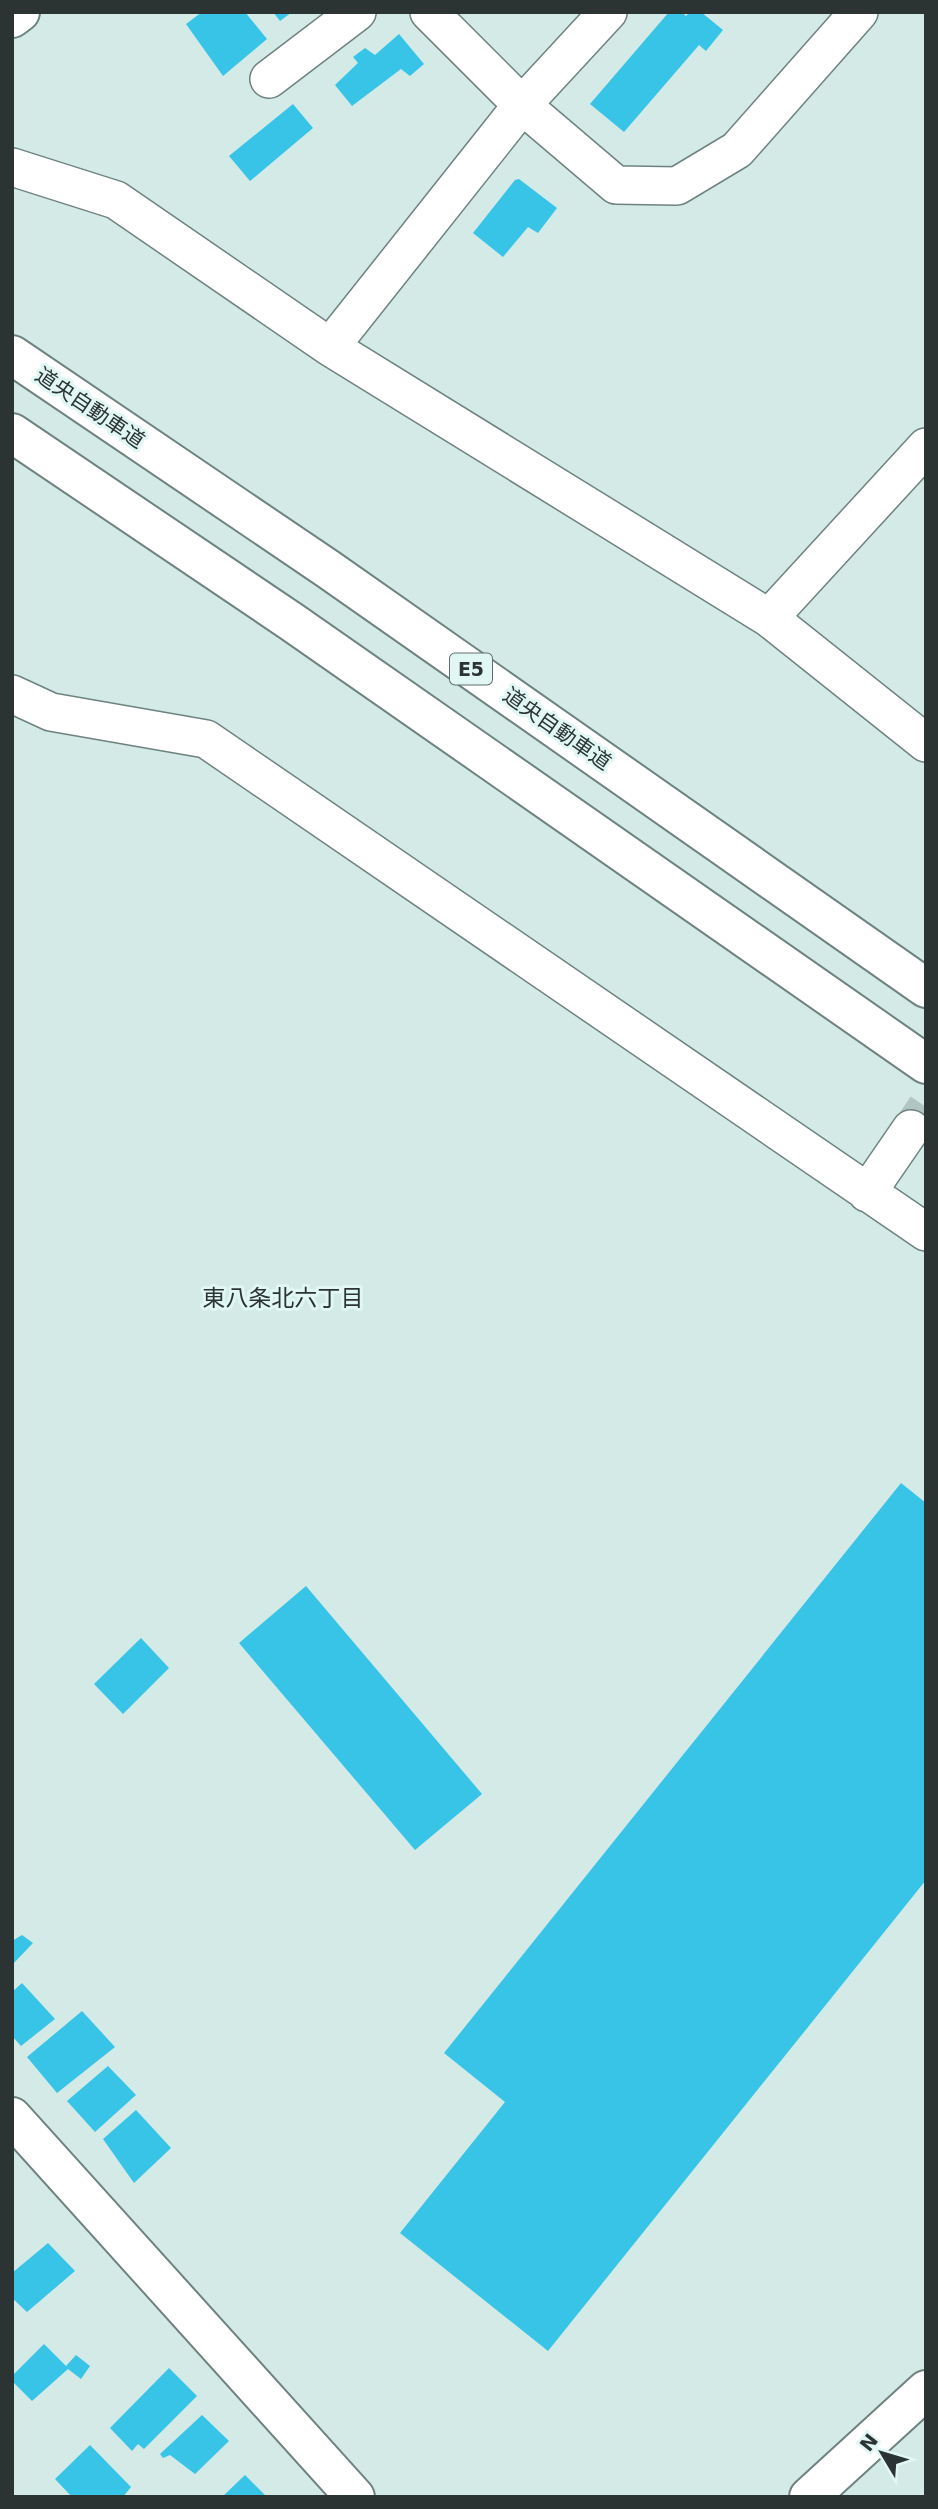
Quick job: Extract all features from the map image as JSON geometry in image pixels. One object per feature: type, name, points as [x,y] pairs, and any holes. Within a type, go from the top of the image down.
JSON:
[{"type":"main road","points":[[12,18],[20,12]]},
{"type":"main road","name":"道央自動車道","points":[[12,355],[328,569],[926,988]]},
{"type":"main road","points":[[12,433],[292,622],[926,1064]]},
{"type":"main road","points":[[12,2117],[355,2497]]},
{"type":"main road","points":[[809,2497],[926,2390]]},
{"type":"street","points":[[269,79],[357,12]]},
{"type":"street","points":[[429,12],[522,105],[617,185],[677,186],[737,150],[859,12]]},
{"type":"street","points":[[330,347],[522,105],[608,12]]},
{"type":"street","points":[[12,167],[116,200],[330,347],[769,618],[926,743]]},
{"type":"street","points":[[769,618],[926,447]]},
{"type":"street","points":[[12,694],[51,712],[206,738],[926,1232]]},
{"type":"street","points":[[867,1193],[911,1129]]},
{"type":"building","points":[[202,12],[245,12],[267,39],[223,76],[186,24]]},
{"type":"building","points":[[273,12],[292,12],[280,21]]},
{"type":"building","points":[[669,12],[681,12],[686,16],[690,12],[701,12],[723,30],[706,51],[699,45],[624,132],[590,104]]},
{"type":"building","points":[[399,34],[424,64],[410,76],[401,69],[352,106],[335,85],[358,63],[353,57],[365,48],[375,55]]},
{"type":"building","points":[[293,104],[313,128],[250,181],[229,156]]},
{"type":"building","points":[[519,179],[557,208],[538,233],[528,227],[503,257],[473,233],[515,180]]},
{"type":"building","points":[[901,1483],[926,1503],[926,1880],[548,2351],[400,2233],[505,2102],[444,2053]]},
{"type":"building","points":[[306,1586],[482,1794],[415,1850],[239,1643]]},
{"type":"building","points":[[141,1638],[169,1668],[123,1714],[94,1684]]},
{"type":"building","points":[[22,1935],[33,1943],[12,1965],[12,1941]]},
{"type":"building","points":[[22,1983],[55,2019],[21,2046],[12,2036],[12,1992]]},
{"type":"building","points":[[82,2011],[115,2047],[57,2093],[27,2057]]},
{"type":"building","points":[[108,2066],[136,2095],[95,2132],[67,2101]]},
{"type":"building","points":[[136,2110],[171,2148],[134,2183],[103,2139]]},
{"type":"building","points":[[48,2243],[75,2271],[27,2312],[12,2298],[12,2273]]},
{"type":"building","points":[[44,2344],[66,2366],[76,2355],[90,2366],[81,2379],[68,2369],[32,2401],[12,2381],[12,2376]]},
{"type":"building","points":[[169,2368],[197,2396],[144,2449],[138,2444],[132,2451],[110,2428]]},
{"type":"building","points":[[202,2415],[229,2441],[195,2474],[170,2455],[163,2458],[160,2454]]},
{"type":"building","points":[[90,2445],[131,2487],[123,2497],[72,2497],[55,2479]]},
{"type":"building","points":[[245,2475],[267,2497],[222,2497]]},
{"type":"tunnel","points":[[911,1129],[926,1107]]},
{"type":"district","name":"東八条北六丁目","points":[[283,1298]]}]
